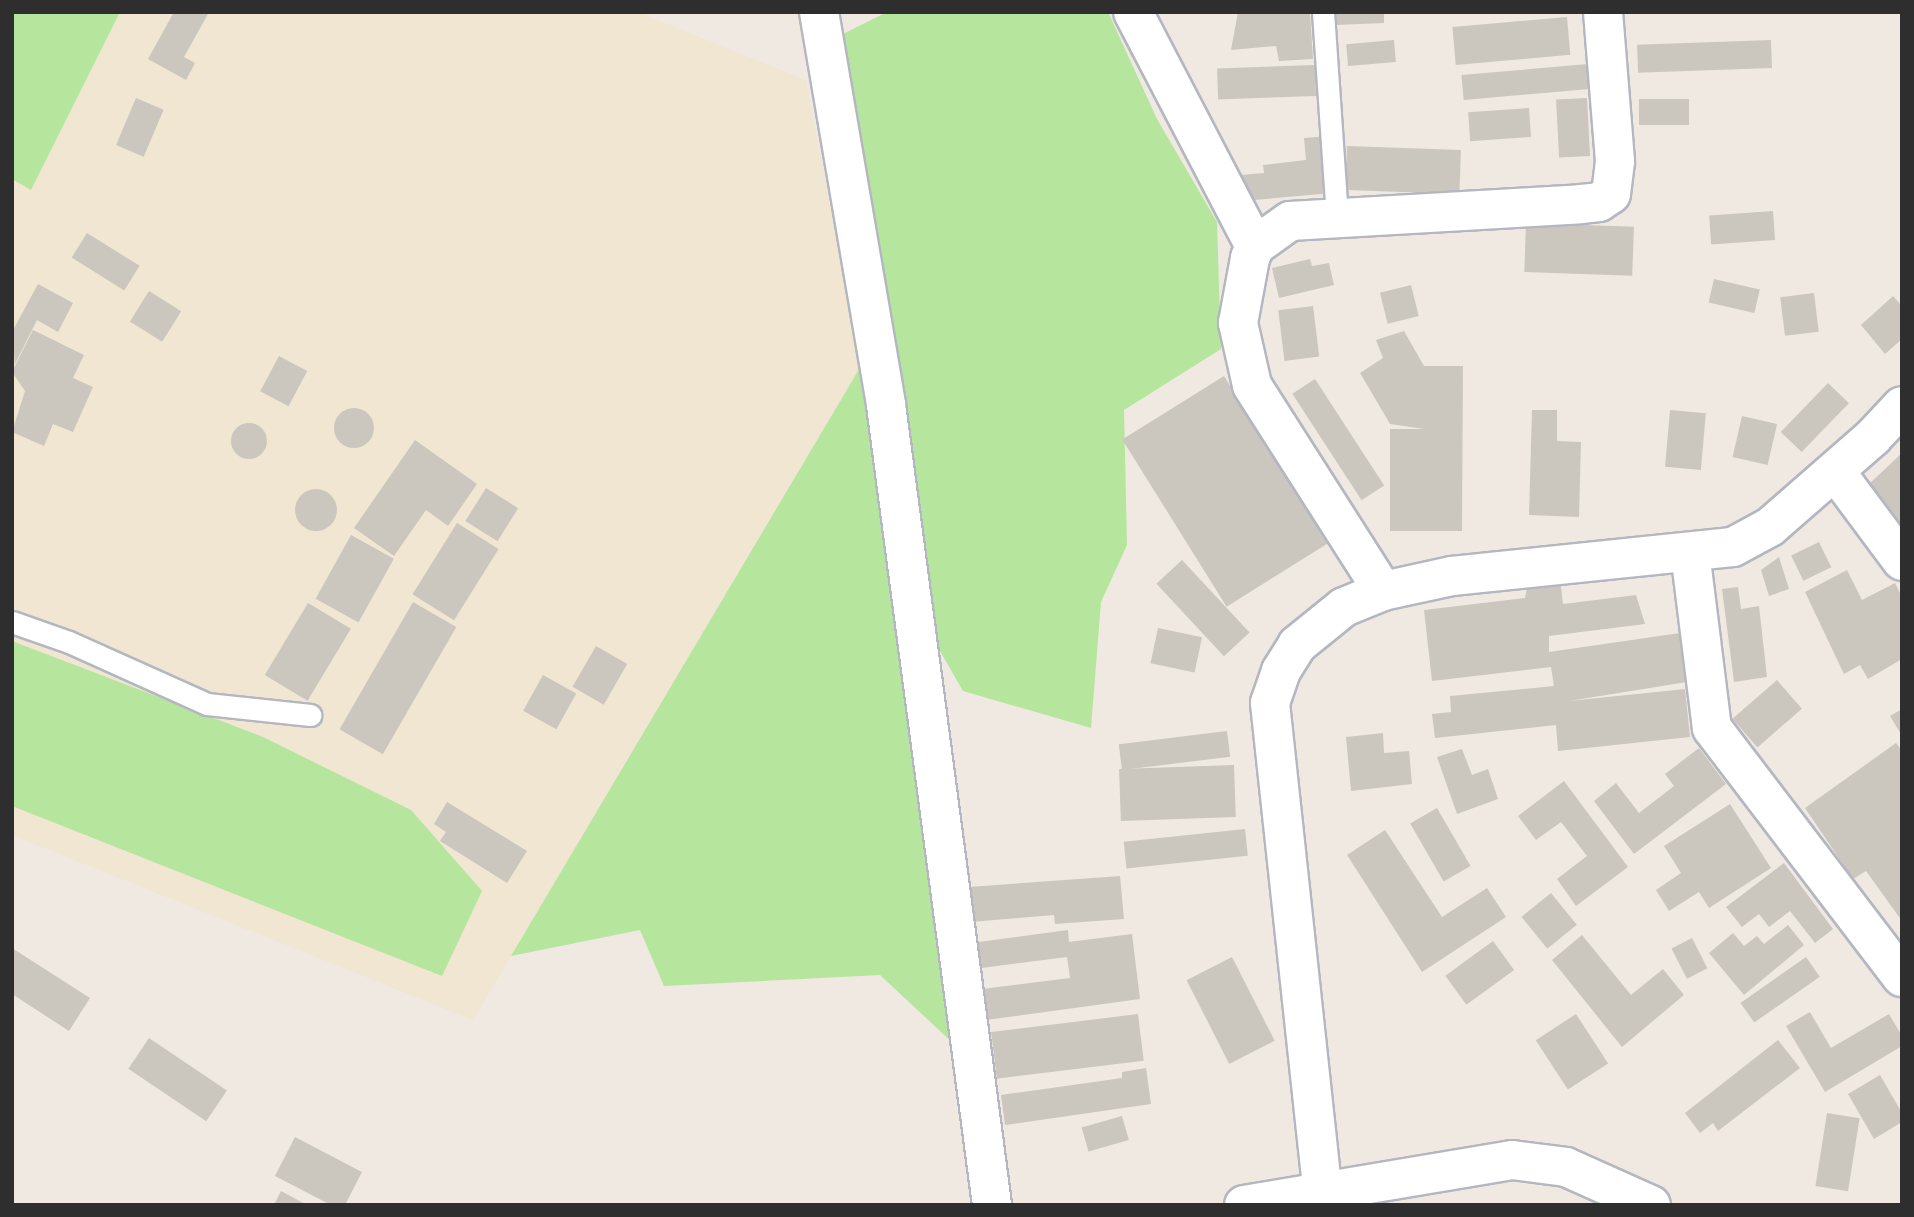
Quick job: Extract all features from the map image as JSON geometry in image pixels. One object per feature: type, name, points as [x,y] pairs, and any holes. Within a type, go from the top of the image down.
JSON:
[{"type":"street","points":[[819,12],[886,405],[992,1205]]},
{"type":"street","points":[[1133,12],[1255,246]]},
{"type":"street","points":[[1383,591],[1252,385],[1238,324],[1242,286],[1255,246],[1290,221],[1600,202],[1611,194],[1615,161],[1603,12]]},
{"type":"street","points":[[1323,1198],[1270,703],[1280,671],[1297,645],[1344,607],[1383,591],[1452,576],[1733,547],[1770,527],[1835,471],[1902,405]]},
{"type":"street","points":[[1835,471],[1902,561]]},
{"type":"street","points":[[1690,552],[1712,728],[1902,977]]},
{"type":"street","points":[[1244,1205],[1323,1198],[1512,1160],[1566,1167],[1651,1205]]},
{"type":"lane","points":[[1324,12],[1337,218]]},
{"type":"lane","points":[[12,622],[69,642],[207,704],[310,715]]},
{"type":"shaded area","points":[[12,12],[638,12],[806,80],[861,366],[473,1020],[12,835]]},
{"type":"green space","points":[[12,12],[120,12],[31,190],[12,179]]},
{"type":"green space","points":[[887,12],[1108,12],[1157,119],[1217,222],[1221,349],[1124,410],[1127,545],[1101,602],[1091,728],[963,691],[940,651],[880,250],[841,35]]},
{"type":"green space","points":[[861,366],[955,1045],[880,975],[664,986],[640,930],[511,956]]},
{"type":"green space","points":[[12,641],[263,737],[411,810],[482,891],[442,976],[12,806]]},
{"type":"building","points":[[174,12],[209,12],[184,57],[195,63],[186,80],[148,59]]},
{"type":"building","points":[[1238,12],[1310,12],[1313,59],[1279,61],[1276,46],[1231,50]]},
{"type":"building","points":[[1336,12],[1384,12],[1384,23],[1337,25]]},
{"type":"building","points":[[1567,17],[1570,55],[1456,65],[1452,27]]},
{"type":"building","points":[[1394,40],[1396,62],[1348,66],[1346,44]]},
{"type":"building","points":[[1771,40],[1772,68],[1638,73],[1637,45]]},
{"type":"building","points":[[1588,64],[1590,89],[1464,100],[1461,75]]},
{"type":"building","points":[[1315,65],[1316,96],[1218,99],[1217,68]]},
{"type":"building","points":[[136,98],[164,110],[144,157],[116,145]]},
{"type":"building","points":[[1587,98],[1590,156],[1559,158],[1556,100]]},
{"type":"building","points":[[1639,99],[1689,99],[1689,125],[1639,125]]},
{"type":"building","points":[[1529,108],[1531,137],[1470,141],[1468,112]]},
{"type":"building","points":[[1328,136],[1332,193],[1243,201],[1241,175],[1264,173],[1263,165],[1306,160],[1304,138]]},
{"type":"building","points":[[1347,146],[1461,150],[1459,194],[1345,190]]},
{"type":"building","points":[[1773,211],[1775,240],[1711,244],[1709,215]]},
{"type":"building","points":[[1526,223],[1634,227],[1632,276],[1524,272]]},
{"type":"building","points":[[87,233],[140,266],[124,290],[72,258]]},
{"type":"building","points":[[1310,259],[1312,266],[1329,263],[1334,285],[1279,298],[1272,268]]},
{"type":"building","points":[[1714,279],[1760,290],[1754,313],[1709,302]]},
{"type":"building","points":[[38,284],[73,303],[58,332],[37,320],[15,364],[12,332]]},
{"type":"building","points":[[1411,285],[1419,316],[1388,324],[1380,293]]},
{"type":"building","points":[[149,291],[181,311],[162,342],[130,322]]},
{"type":"building","points":[[1814,293],[1819,332],[1785,336],[1780,297]]},
{"type":"building","points":[[1893,296],[1902,306],[1902,339],[1885,354],[1861,325]]},
{"type":"building","points":[[1313,306],[1319,357],[1284,361],[1278,310]]},
{"type":"building","points":[[33,330],[84,355],[73,378],[93,387],[73,432],[53,424],[44,446],[12,432],[25,391],[12,372]]},
{"type":"building","points":[[1404,331],[1424,366],[1463,366],[1462,531],[1390,531],[1390,429],[1424,429],[1390,424],[1360,373],[1383,358],[1376,340]]},
{"type":"building","points":[[279,356],[307,371],[288,406],[260,391]]},
{"type":"building","points":[[1224,376],[1328,543],[1227,607],[1122,440]]},
{"type":"building","points":[[1315,379],[1384,486],[1362,500],[1292,394]]},
{"type":"building","points":[[1828,383],[1849,403],[1802,452],[1781,432]]},
{"type":"building","points":[[354,408],[368,414],[374,428],[368,442],[354,448],[340,442],[334,428],[340,414]]},
{"type":"building","points":[[1532,410],[1557,410],[1557,441],[1581,442],[1579,517],[1529,515]]},
{"type":"building","points":[[1670,410],[1706,413],[1701,470],[1665,467]]},
{"type":"building","points":[[1742,416],[1777,424],[1768,465],[1733,457]]},
{"type":"building","points":[[249,423],[262,428],[267,441],[262,454],[249,459],[236,454],[231,441],[236,428]]},
{"type":"building","points":[[415,440],[477,484],[448,526],[426,510],[394,556],[354,528]]},
{"type":"building","points":[[1902,453],[1902,527],[1868,485]]},
{"type":"building","points":[[486,488],[518,508],[498,541],[465,521]]},
{"type":"building","points":[[316,489],[331,495],[337,510],[331,525],[316,531],[301,525],[295,510],[301,495]]},
{"type":"building","points":[[457,523],[499,549],[454,620],[412,594]]},
{"type":"building","points":[[351,535],[394,559],[358,623],[316,599]]},
{"type":"building","points":[[1819,542],[1831,567],[1803,581],[1791,556]]},
{"type":"building","points":[[1779,557],[1789,589],[1769,596],[1761,570]]},
{"type":"building","points":[[1182,560],[1250,632],[1224,656],[1156,584]]},
{"type":"building","points":[[1847,570],[1862,600],[1895,583],[1902,597],[1902,659],[1868,679],[1860,665],[1844,674],[1805,592]]},
{"type":"building","points":[[1560,579],[1563,604],[1636,595],[1645,624],[1549,636],[1549,652],[1680,633],[1687,682],[1569,701],[1685,689],[1690,737],[1558,751],[1556,725],[1435,738],[1432,714],[1451,712],[1450,696],[1554,686],[1551,667],[1432,681],[1424,610],[1525,598],[1528,583]]},
{"type":"building","points":[[1738,587],[1741,609],[1759,606],[1767,677],[1734,682],[1722,589]]},
{"type":"building","points":[[413,602],[456,627],[383,754],[340,729]]},
{"type":"building","points":[[308,603],[351,629],[308,701],[265,675]]},
{"type":"building","points":[[1158,628],[1202,637],[1195,673],[1151,663]]},
{"type":"building","points":[[596,646],[627,664],[604,705],[572,687]]},
{"type":"building","points":[[543,675],[576,693],[556,729],[523,711]]},
{"type":"building","points":[[1777,680],[1802,709],[1757,747],[1732,719]]},
{"type":"building","points":[[1902,709],[1902,736],[1890,716]]},
{"type":"building","points":[[1227,731],[1230,757],[1122,770],[1119,744]]},
{"type":"building","points":[[1383,733],[1384,753],[1409,751],[1412,784],[1351,791],[1346,737]]},
{"type":"building","points":[[1896,743],[1902,751],[1902,921],[1866,871],[1853,879],[1805,808]]},
{"type":"building","points":[[1699,748],[1726,784],[1634,854],[1594,801],[1616,783],[1639,813],[1674,786],[1665,774]]},
{"type":"building","points":[[1462,749],[1472,775],[1488,769],[1498,799],[1457,814],[1437,757]]},
{"type":"building","points":[[1234,765],[1236,817],[1121,821],[1119,769]]},
{"type":"building","points":[[1564,781],[1628,867],[1576,906],[1557,879],[1587,856],[1561,822],[1536,840],[1518,816]]},
{"type":"building","points":[[447,802],[527,851],[507,883],[440,841],[446,832],[434,824]]},
{"type":"building","points":[[1730,804],[1771,868],[1709,908],[1699,892],[1669,911],[1656,890],[1681,873],[1664,846]]},
{"type":"building","points":[[1437,808],[1470,866],[1444,882],[1410,824]]},
{"type":"building","points":[[1245,829],[1248,856],[1126,869],[1124,842]]},
{"type":"building","points":[[1385,830],[1442,917],[1487,888],[1506,917],[1422,972],[1347,855]]},
{"type":"building","points":[[1784,863],[1833,929],[1815,943],[1790,911],[1769,927],[1759,914],[1742,927],[1726,907]]},
{"type":"building","points":[[1120,876],[1124,919],[1055,924],[1054,915],[971,922],[968,887]]},
{"type":"building","points":[[1551,893],[1577,925],[1547,949],[1521,917]]},
{"type":"building","points":[[1788,925],[1804,945],[1744,995],[1709,953],[1733,933],[1744,946],[1757,936],[1764,944]]},
{"type":"building","points":[[1068,930],[1069,942],[1132,934],[1140,999],[986,1020],[982,989],[1070,978],[1067,957],[974,969],[971,943]]},
{"type":"building","points":[[1582,935],[1631,995],[1663,969],[1684,995],[1622,1047],[1552,960]]},
{"type":"building","points":[[1692,938],[1707,968],[1687,979],[1672,948]]},
{"type":"building","points":[[1493,941],[1514,970],[1466,1005],[1445,976]]},
{"type":"building","points":[[12,948],[90,998],[69,1031],[12,994]]},
{"type":"building","points":[[1232,957],[1275,1041],[1229,1064],[1187,980]]},
{"type":"building","points":[[1806,957],[1820,977],[1754,1023],[1740,1003]]},
{"type":"building","points":[[1810,1012],[1831,1048],[1889,1014],[1902,1036],[1902,1046],[1825,1092],[1786,1026]]},
{"type":"building","points":[[1138,1014],[1144,1061],[997,1079],[991,1032]]},
{"type":"building","points":[[1576,1014],[1608,1063],[1568,1090],[1536,1040]]},
{"type":"building","points":[[149,1038],[227,1091],[206,1121],[128,1069]]},
{"type":"building","points":[[1778,1040],[1800,1068],[1718,1131],[1713,1123],[1700,1133],[1685,1113]]},
{"type":"building","points":[[1146,1068],[1151,1104],[1005,1125],[1001,1095],[1122,1078],[1122,1072]]},
{"type":"building","points":[[1880,1075],[1902,1113],[1902,1122],[1874,1139],[1848,1094]]},
{"type":"building","points":[[1827,1113],[1860,1118],[1848,1191],[1815,1186]]},
{"type":"building","points":[[1122,1116],[1129,1140],[1089,1152],[1082,1128]]},
{"type":"building","points":[[295,1137],[362,1172],[345,1205],[331,1205],[275,1176]]},
{"type":"building","points":[[281,1191],[307,1205],[274,1205]]}]
